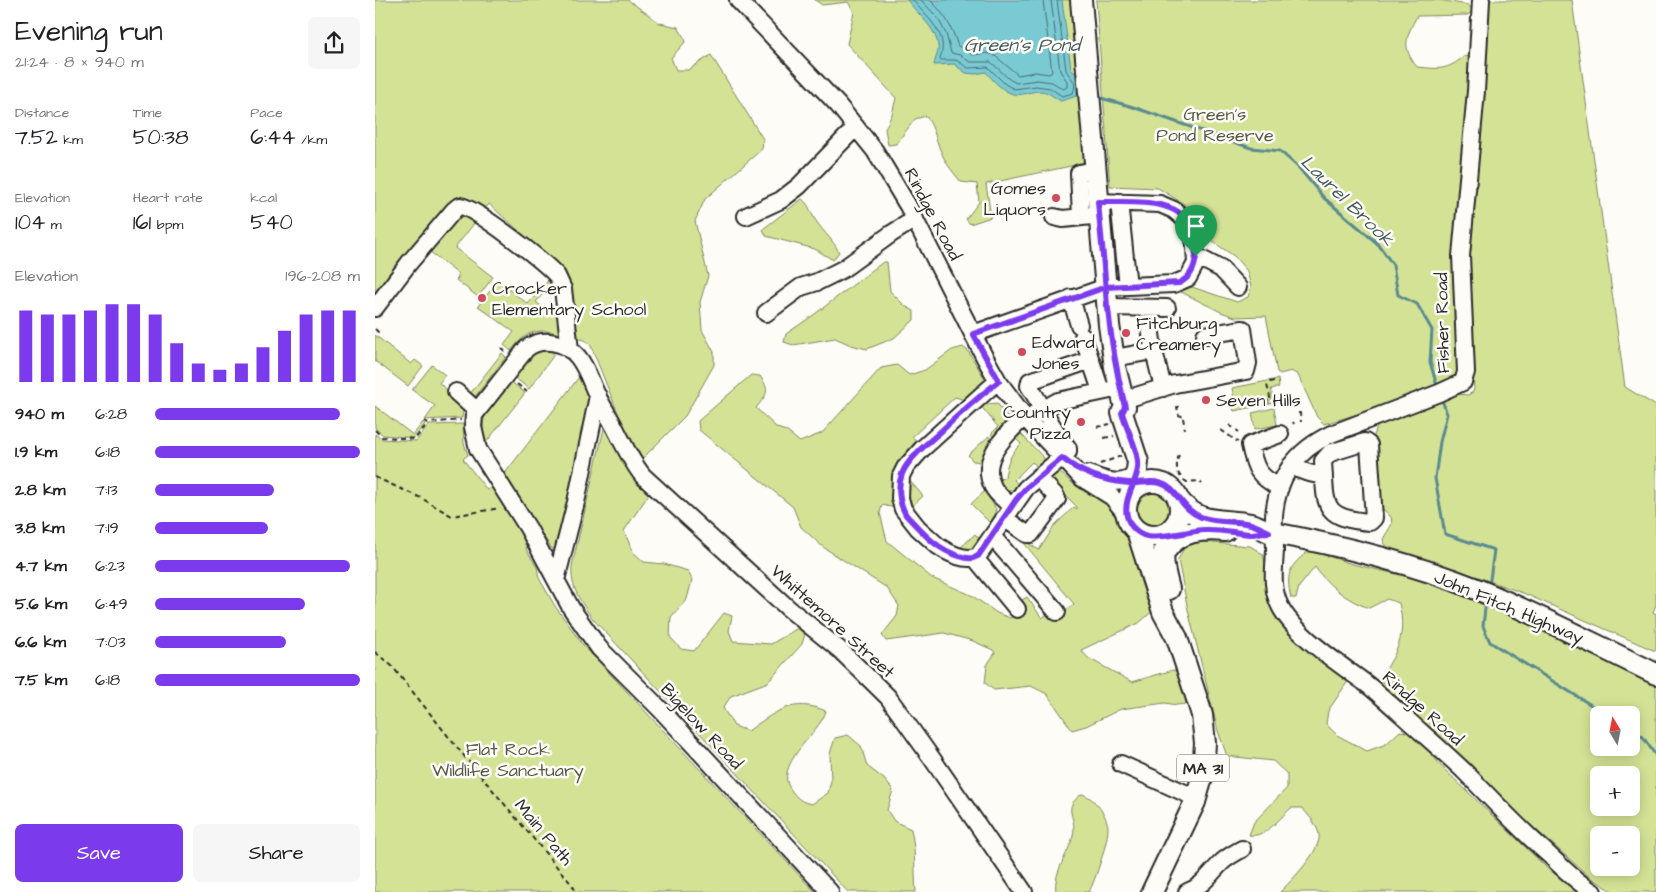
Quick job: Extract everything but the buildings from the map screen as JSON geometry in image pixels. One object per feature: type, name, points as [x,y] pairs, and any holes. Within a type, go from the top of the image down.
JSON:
[{"type":"main road","points":[[1081,0],[1095,170],[1093,211],[1106,287],[1117,402],[1138,462],[1126,504],[1126,514]]},
{"type":"main road","name":"John Fitch Highway","points":[[1117,402],[1131,410],[1149,459],[1158,474],[1190,511],[1202,518],[1253,524],[1272,532],[1402,564],[1472,588],[1558,626],[1656,674]]},
{"type":"main road","points":[[1131,483],[1158,482],[1173,493],[1180,510],[1167,532],[1163,557],[1177,638]]},
{"type":"main road","name":"MA 31","points":[[1126,514],[1130,524],[1137,531],[1163,612],[1177,638],[1204,729],[1205,760],[1197,798],[1155,891]]},
{"type":"main road","points":[[1137,531],[1147,536],[1167,532]]},
{"type":"main road","name":"John Fitch Highway","points":[[1167,532],[1200,531],[1251,534],[1272,532]]},
{"type":"main road","name":"John Fitch Highway","points":[[1163,557],[1169,546],[1177,538],[1200,531]]},
{"type":"street","name":"Rindge Road","points":[[737,0],[838,105],[875,151],[915,219],[999,381],[1026,418],[1066,461],[1088,482],[1112,497],[1126,514]]},
{"type":"street","name":"Fisher Road","points":[[1272,532],[1279,488],[1291,465],[1318,440],[1450,389],[1463,382],[1465,372],[1461,256],[1476,91],[1481,0]]},
{"type":"street","points":[[746,216],[781,200],[799,186],[856,127]]},
{"type":"street","points":[[1119,202],[1127,286]]},
{"type":"street","points":[[973,334],[1106,287],[1179,283],[1188,278],[1193,269],[1196,256],[1194,234],[1191,227],[1174,210],[1160,204],[1119,202],[1063,219],[1054,217]]},
{"type":"street","points":[[375,308],[409,263],[454,210],[458,207],[463,207],[487,220],[557,276],[563,289],[570,350]]},
{"type":"street","points":[[766,313],[801,287],[817,282],[843,269],[915,219]]},
{"type":"street","points":[[1196,256],[1221,269],[1238,287]]},
{"type":"street","points":[[1071,298],[1091,360],[1117,402]]},
{"type":"street","points":[[1107,307],[1167,308]]},
{"type":"street","points":[[1147,308],[1153,351],[1163,388]]},
{"type":"street","points":[[1038,477],[1057,499],[1031,534],[1027,534],[1008,512],[992,486],[989,473],[990,465],[1002,438],[1026,418],[1058,401],[1117,402],[1163,388],[1246,371],[1248,362],[1243,329],[1205,335]]},
{"type":"street","points":[[457,392],[475,415],[529,347],[544,342],[554,343],[570,350]]},
{"type":"street","name":"Whittemore Street","points":[[570,350],[583,364],[597,396],[631,459],[643,476],[788,608],[839,650],[888,697],[1024,892]]},
{"type":"street","points":[[1114,358],[1153,351]]},
{"type":"street","points":[[999,381],[921,449],[905,468],[900,480],[900,498],[903,509],[918,528],[931,542],[944,550],[968,558],[975,558],[981,552],[1008,512],[1038,477],[1066,461],[1068,448],[1057,436],[1029,386],[1030,381],[1091,360]]},
{"type":"street","points":[[556,580],[576,502],[597,396]]},
{"type":"street","name":"Bigelow Road","points":[[475,415],[473,427],[476,445],[515,506],[571,608],[599,648],[660,708],[830,892]]},
{"type":"street","points":[[1360,423],[1365,442],[1369,445],[1374,518],[1373,521],[1367,522],[1340,517],[1326,503],[1323,461],[1329,453],[1365,442]]},
{"type":"street","points":[[1279,488],[1258,472],[1251,446],[1280,434]]},
{"type":"street","name":"Rindge Road","points":[[1066,461],[1094,476],[1131,483]]},
{"type":"street","points":[[1291,465],[1305,473],[1324,475]]},
{"type":"street","name":"Rindge Road","points":[[1272,532],[1275,595],[1285,616],[1295,628],[1369,685],[1463,770],[1501,811],[1593,892]]},
{"type":"street","points":[[992,536],[1057,612]]},
{"type":"street","points":[[975,558],[1017,609]]},
{"type":"street","points":[[1121,764],[1197,798]]},
{"type":"street","points":[[1187,892],[1195,889],[1207,880],[1222,862],[1241,849]]},
{"type":"path","points":[[375,329],[379,333]]},
{"type":"path","points":[[1268,405],[1268,401],[1271,400],[1267,385],[1278,380]]},
{"type":"path","points":[[516,383],[527,392]]},
{"type":"path","points":[[1097,426],[1117,402]]},
{"type":"path","points":[[1179,406],[1177,407],[1179,415],[1183,418],[1185,429]]},
{"type":"path","points":[[1298,413],[1301,422]]},
{"type":"path","points":[[375,430],[383,437],[415,439],[428,423],[475,415]]},
{"type":"path","points":[[424,420],[428,423]]},
{"type":"path","points":[[1229,425],[1239,432]]},
{"type":"path","points":[[1221,430],[1244,447]]},
{"type":"path","points":[[1098,464],[1127,454]]},
{"type":"path","points":[[1179,455],[1176,463],[1181,478],[1187,482],[1199,481],[1202,484]]},
{"type":"path","points":[[375,477],[421,498],[452,516],[515,506]]},
{"type":"path","name":"Main Path","points":[[375,652],[392,666],[576,892]]},
{"type":"green space","points":[[375,0],[628,0],[660,23],[678,27],[686,41],[671,58],[676,70],[688,70],[711,55],[763,139],[762,149],[705,199],[695,221],[708,276],[700,302],[702,330],[714,352],[714,365],[685,416],[641,460],[624,428],[591,346],[585,340],[577,338],[572,328],[549,258],[489,204],[455,248],[493,277],[478,297],[456,280],[458,274],[429,251],[375,295]]},
{"type":"green space","points":[[815,0],[1072,0],[1085,163],[986,184],[991,217],[970,224],[966,219],[979,202],[977,184],[961,182],[951,170],[926,116],[915,119],[896,144],[888,145],[885,129],[892,114],[896,98],[847,44],[854,12],[848,2],[822,5]]},
{"type":"green space","name":"Green's Pond Reserve","points":[[1096,0],[1439,0],[1468,5],[1473,10],[1468,15],[1417,16],[1410,30],[1407,42],[1409,54],[1417,67],[1443,68],[1465,56],[1469,57],[1471,64],[1458,370],[1456,375],[1389,405],[1324,424],[1317,417],[1298,375],[1291,371],[1280,374],[1277,372],[1266,316],[1235,317],[1181,292],[1183,287],[1192,287],[1237,302],[1248,297],[1251,287],[1247,271],[1234,256],[1204,236],[1184,204],[1158,188],[1110,186]]},
{"type":"green space","points":[[1488,0],[1572,0],[1625,387],[1656,406],[1656,605],[1653,612],[1656,614],[1656,650],[1523,593],[1392,549],[1385,545],[1383,539],[1392,524],[1391,517],[1382,508],[1373,439],[1380,421],[1456,394],[1468,395],[1474,389],[1466,282]]},
{"type":"green space","points":[[802,199],[839,252],[833,260],[815,249],[766,236],[763,229]]},
{"type":"green space","points":[[883,262],[887,262],[890,291],[905,306],[914,311],[914,320],[894,338],[867,349],[835,338],[793,345],[784,342],[786,334]]},
{"type":"green space","points":[[551,277],[552,283],[536,302],[551,314],[558,305],[564,335],[547,331],[534,332],[522,339],[511,351],[504,345],[514,332],[478,306],[498,281],[528,304]]},
{"type":"green space","points":[[375,335],[411,364],[415,360],[423,366],[408,386],[375,361]]},
{"type":"green space","points":[[963,347],[968,351],[987,382],[965,400],[955,397],[912,437],[919,442],[895,508],[882,505],[880,513],[887,541],[932,578],[971,595],[997,613],[1010,618],[1025,606],[1022,600],[1027,597],[1042,618],[1048,614],[1054,619],[1074,604],[1015,532],[1021,539],[1039,550],[1055,525],[1074,507],[1077,509],[1050,480],[1050,476],[1058,470],[1081,490],[1103,501],[1112,511],[1138,558],[1135,559],[1135,563],[1147,601],[1154,600],[1156,608],[1139,623],[1081,650],[1088,658],[1132,682],[1173,670],[1181,673],[1187,698],[1185,704],[1165,703],[1121,709],[1086,726],[1072,730],[1047,694],[1031,686],[994,690],[985,683],[987,665],[995,653],[993,650],[973,641],[944,633],[886,641],[882,635],[897,616],[899,606],[887,588],[823,547],[801,527],[793,507],[699,430],[698,421],[751,375],[760,376],[766,386],[766,393],[756,408],[777,428],[786,431],[800,442],[822,433],[881,368],[897,365],[909,375],[925,370],[952,350]]},
{"type":"green space","points":[[551,349],[553,356],[529,389],[514,377],[527,358],[539,350]]},
{"type":"green space","points":[[502,353],[506,357],[474,398],[469,395]]},
{"type":"green space","points":[[432,365],[445,375],[439,383],[464,405],[462,418],[425,420],[435,406],[412,390]]},
{"type":"green space","points":[[579,377],[581,377],[588,398],[587,418],[556,549],[552,549],[505,478],[506,472]]},
{"type":"green space","points":[[1278,379],[1279,387],[1271,389],[1274,403],[1234,411],[1232,402],[1235,402],[1232,388]]},
{"type":"green space","points":[[510,381],[525,393],[485,444],[483,424],[485,416],[492,403]]},
{"type":"green space","points":[[997,403],[1008,418],[993,437],[991,434],[998,427],[980,405]]},
{"type":"green space","points":[[375,406],[413,435],[423,422],[425,424],[414,438],[383,435],[375,428]]},
{"type":"green space","points":[[1274,408],[1277,425],[1255,429],[1252,413]]},
{"type":"green space","name":"Flat Rock Wildlife Sanctuary","points":[[463,424],[464,443],[468,455],[463,459],[487,490],[492,487],[503,499],[523,536],[527,551],[537,567],[539,578],[555,606],[583,645],[815,892],[375,892],[375,434],[381,439],[416,441],[429,425]]},
{"type":"green space","points":[[605,424],[648,486],[649,494],[624,531],[633,552],[644,562],[664,564],[688,571],[692,580],[687,599],[671,617],[670,637],[681,649],[694,651],[724,613],[732,616],[729,631],[733,641],[771,644],[798,628],[805,634],[802,644],[768,682],[731,696],[723,708],[734,726],[748,731],[776,713],[793,706],[814,707],[826,711],[822,720],[792,760],[787,780],[791,790],[800,800],[812,804],[828,793],[831,781],[830,754],[835,738],[848,735],[861,746],[867,766],[884,779],[893,790],[887,810],[894,821],[911,829],[916,892],[848,892],[593,619],[584,607],[575,588],[572,566]]},
{"type":"green space","points":[[1021,434],[1044,458],[1044,461],[1038,467],[1032,462],[1014,480],[1020,487],[1010,490],[998,480],[1005,477],[1010,459],[1014,451],[1021,444],[1014,437]]},
{"type":"green space","points":[[989,436],[991,439],[980,462],[973,461],[968,455]]},
{"type":"green space","points":[[909,480],[923,496],[909,509],[907,504]]},
{"type":"green space","points":[[985,491],[996,509],[991,524],[971,504]]},
{"type":"green space","points":[[1153,492],[1165,497],[1170,509],[1165,521],[1153,526],[1141,521],[1136,509],[1141,497]]},
{"type":"green space","points":[[975,534],[981,541],[974,549],[959,549]]},
{"type":"green space","points":[[1193,543],[1250,546],[1263,554],[1266,590],[1272,606],[1290,627],[1345,673],[1348,681],[1328,711],[1326,724],[1337,735],[1367,751],[1386,744],[1400,731],[1413,733],[1443,768],[1547,868],[1578,892],[1280,892],[1311,856],[1319,841],[1319,834],[1314,823],[1302,808],[1291,808],[1266,831],[1261,834],[1249,835],[1254,822],[1287,788],[1287,774],[1273,761],[1227,756],[1218,731],[1188,610],[1178,560],[1184,548]]},
{"type":"green space","points":[[1310,550],[1352,564],[1427,581],[1550,633],[1656,681],[1656,892],[1614,892],[1591,878],[1508,805],[1384,686],[1381,680],[1396,651],[1401,633],[1402,621],[1399,603],[1387,599],[1369,608],[1361,605],[1346,597],[1332,586],[1315,567],[1299,587],[1296,598],[1291,598],[1289,576],[1298,560]]},
{"type":"green space","points":[[1082,794],[1099,807],[1107,822],[1108,833],[1104,850],[1089,892],[1056,892],[1057,877],[1073,836],[1072,804]]},
{"type":"water","name":"Green's Pond","points":[[907,0],[1062,0],[1071,69],[1078,76],[1080,95],[1061,101],[1044,91],[1017,95],[1001,88],[986,72],[966,73],[954,64],[934,65],[938,48],[937,39],[930,27]]},
{"type":"waterway","name":"Laurel Brook","points":[[1097,97],[1130,106],[1251,148],[1280,151],[1299,168],[1324,198],[1378,244],[1393,265],[1398,295],[1417,304],[1432,330],[1430,362],[1438,389]]},
{"type":"waterway","name":"Laurel Brook","points":[[1441,397],[1447,414],[1440,442],[1435,478],[1445,534],[1494,550],[1489,587]]},
{"type":"waterway","name":"Laurel Brook","points":[[1486,600],[1483,626],[1490,642],[1593,706]]},
{"type":"waterway","name":"Laurel Brook","points":[[1640,735],[1656,756]]},
{"type":"place","name":"Gomes Liquors","points":[[1056,198]]},
{"type":"place","name":"Crocker Elementary School","points":[[482,298]]},
{"type":"place","name":"Fitchburg Creamery","points":[[1126,333]]},
{"type":"place","name":"Edward Jones","points":[[1022,352]]},
{"type":"place","name":"Seven Hills","points":[[1206,400]]},
{"type":"place","name":"Country Pizza","points":[[1081,422]]},
{"type":"route","points":[[1196,256],[1194,234],[1191,227],[1187,221],[1167,206],[1150,203],[1098,202],[1106,287],[1107,307],[1112,348],[1125,407],[1122,413],[1138,462],[1138,466],[1132,484],[1130,495],[1126,504],[1127,519],[1133,528],[1147,536],[1205,530],[1251,534],[1269,532],[1253,524],[1202,518],[1184,506],[1173,490],[1164,484],[1158,482],[1132,484],[1111,482],[1091,475],[1069,464],[1062,458],[1047,468],[1026,488],[975,558],[954,554],[931,542],[906,515],[903,509],[899,489],[900,480],[905,468],[921,449],[984,392],[999,381],[973,334],[1106,287],[1179,283],[1188,278],[1196,263],[1196,256]]}]
